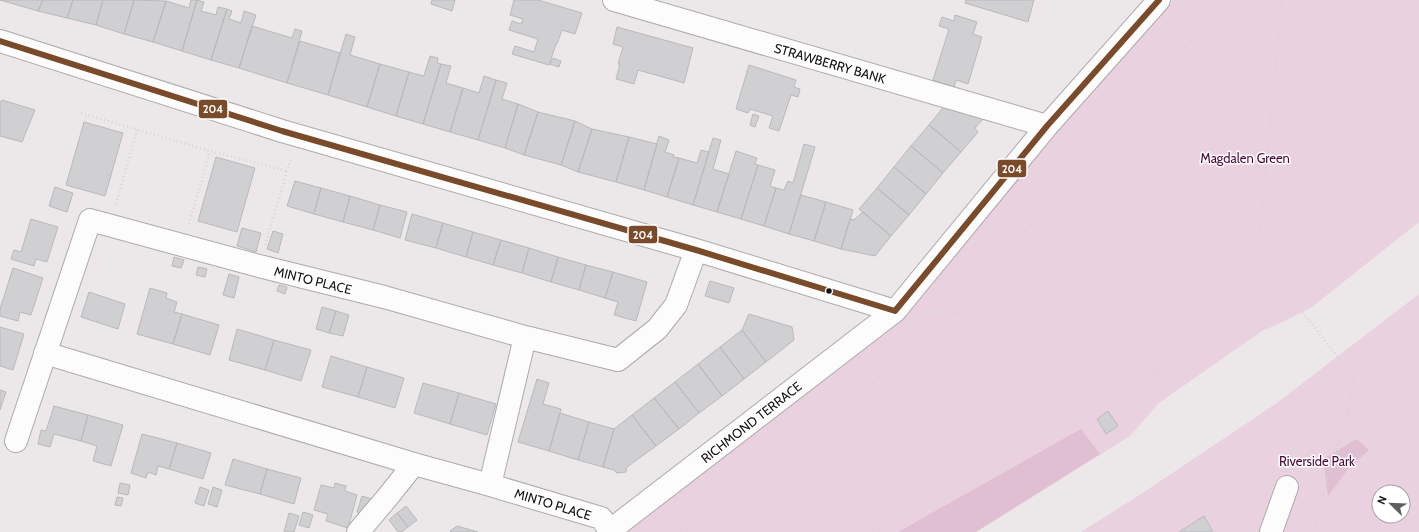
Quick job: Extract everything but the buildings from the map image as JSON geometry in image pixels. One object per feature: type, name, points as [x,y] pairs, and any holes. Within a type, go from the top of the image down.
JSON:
[{"type":"street","name":"STRAWBERRY BANK","points":[[614,0],[1047,126]]},
{"type":"street","name":"RICHMOND TERRACE","points":[[609,531],[895,311],[1047,126],[1160,0]]},
{"type":"street","points":[[0,41],[282,131],[696,250],[895,311]]},
{"type":"street","name":"MINTO PLACE","points":[[16,441],[90,220],[258,266],[384,297],[525,337],[618,360],[657,329],[676,305],[696,250]]},
{"type":"street","points":[[490,485],[525,337]]},
{"type":"street","name":"MINTO PLACE","points":[[45,354],[601,518],[609,531]]},
{"type":"street","points":[[358,532],[414,464]]},
{"type":"street","points":[[1271,532],[1286,487]]},
{"type":"path","points":[[684,532],[808,439],[954,313],[1226,0]]},
{"type":"path","points":[[1282,0],[1260,232],[1289,295],[1354,379],[1349,409],[1328,474],[1314,532]]},
{"type":"path","points":[[81,113],[210,151],[287,171]]},
{"type":"path","points":[[116,202],[137,130]]},
{"type":"path","points":[[183,246],[210,151]]},
{"type":"path","points":[[258,266],[293,153]]},
{"type":"path","points":[[876,532],[1086,406],[1161,370],[1206,352],[1289,295],[1419,193]]},
{"type":"path","points":[[895,311],[948,311],[1104,367],[1161,370]]},
{"type":"path","points":[[1286,487],[1281,474],[1280,461],[1349,409]]},
{"type":"green space","name":"Magdalen Green","points":[[1173,0],[1419,0],[1419,222],[1312,307],[1262,331],[1159,403],[1130,436],[976,532],[618,532],[894,318]]},
{"type":"green space","name":"Riverside Park","points":[[1419,294],[1419,532],[1213,532],[1204,516],[1179,532],[1081,532],[1141,494],[1274,405]]},
{"type":"shaded area","points":[[1081,429],[1100,454],[976,532],[898,532]]},
{"type":"shaded area","points":[[1357,439],[1369,450],[1349,468],[1328,496],[1323,459]]},
{"type":"transit line","name":"204","points":[[0,41],[282,131],[696,250],[895,311],[1047,126],[1159,0]]}]
